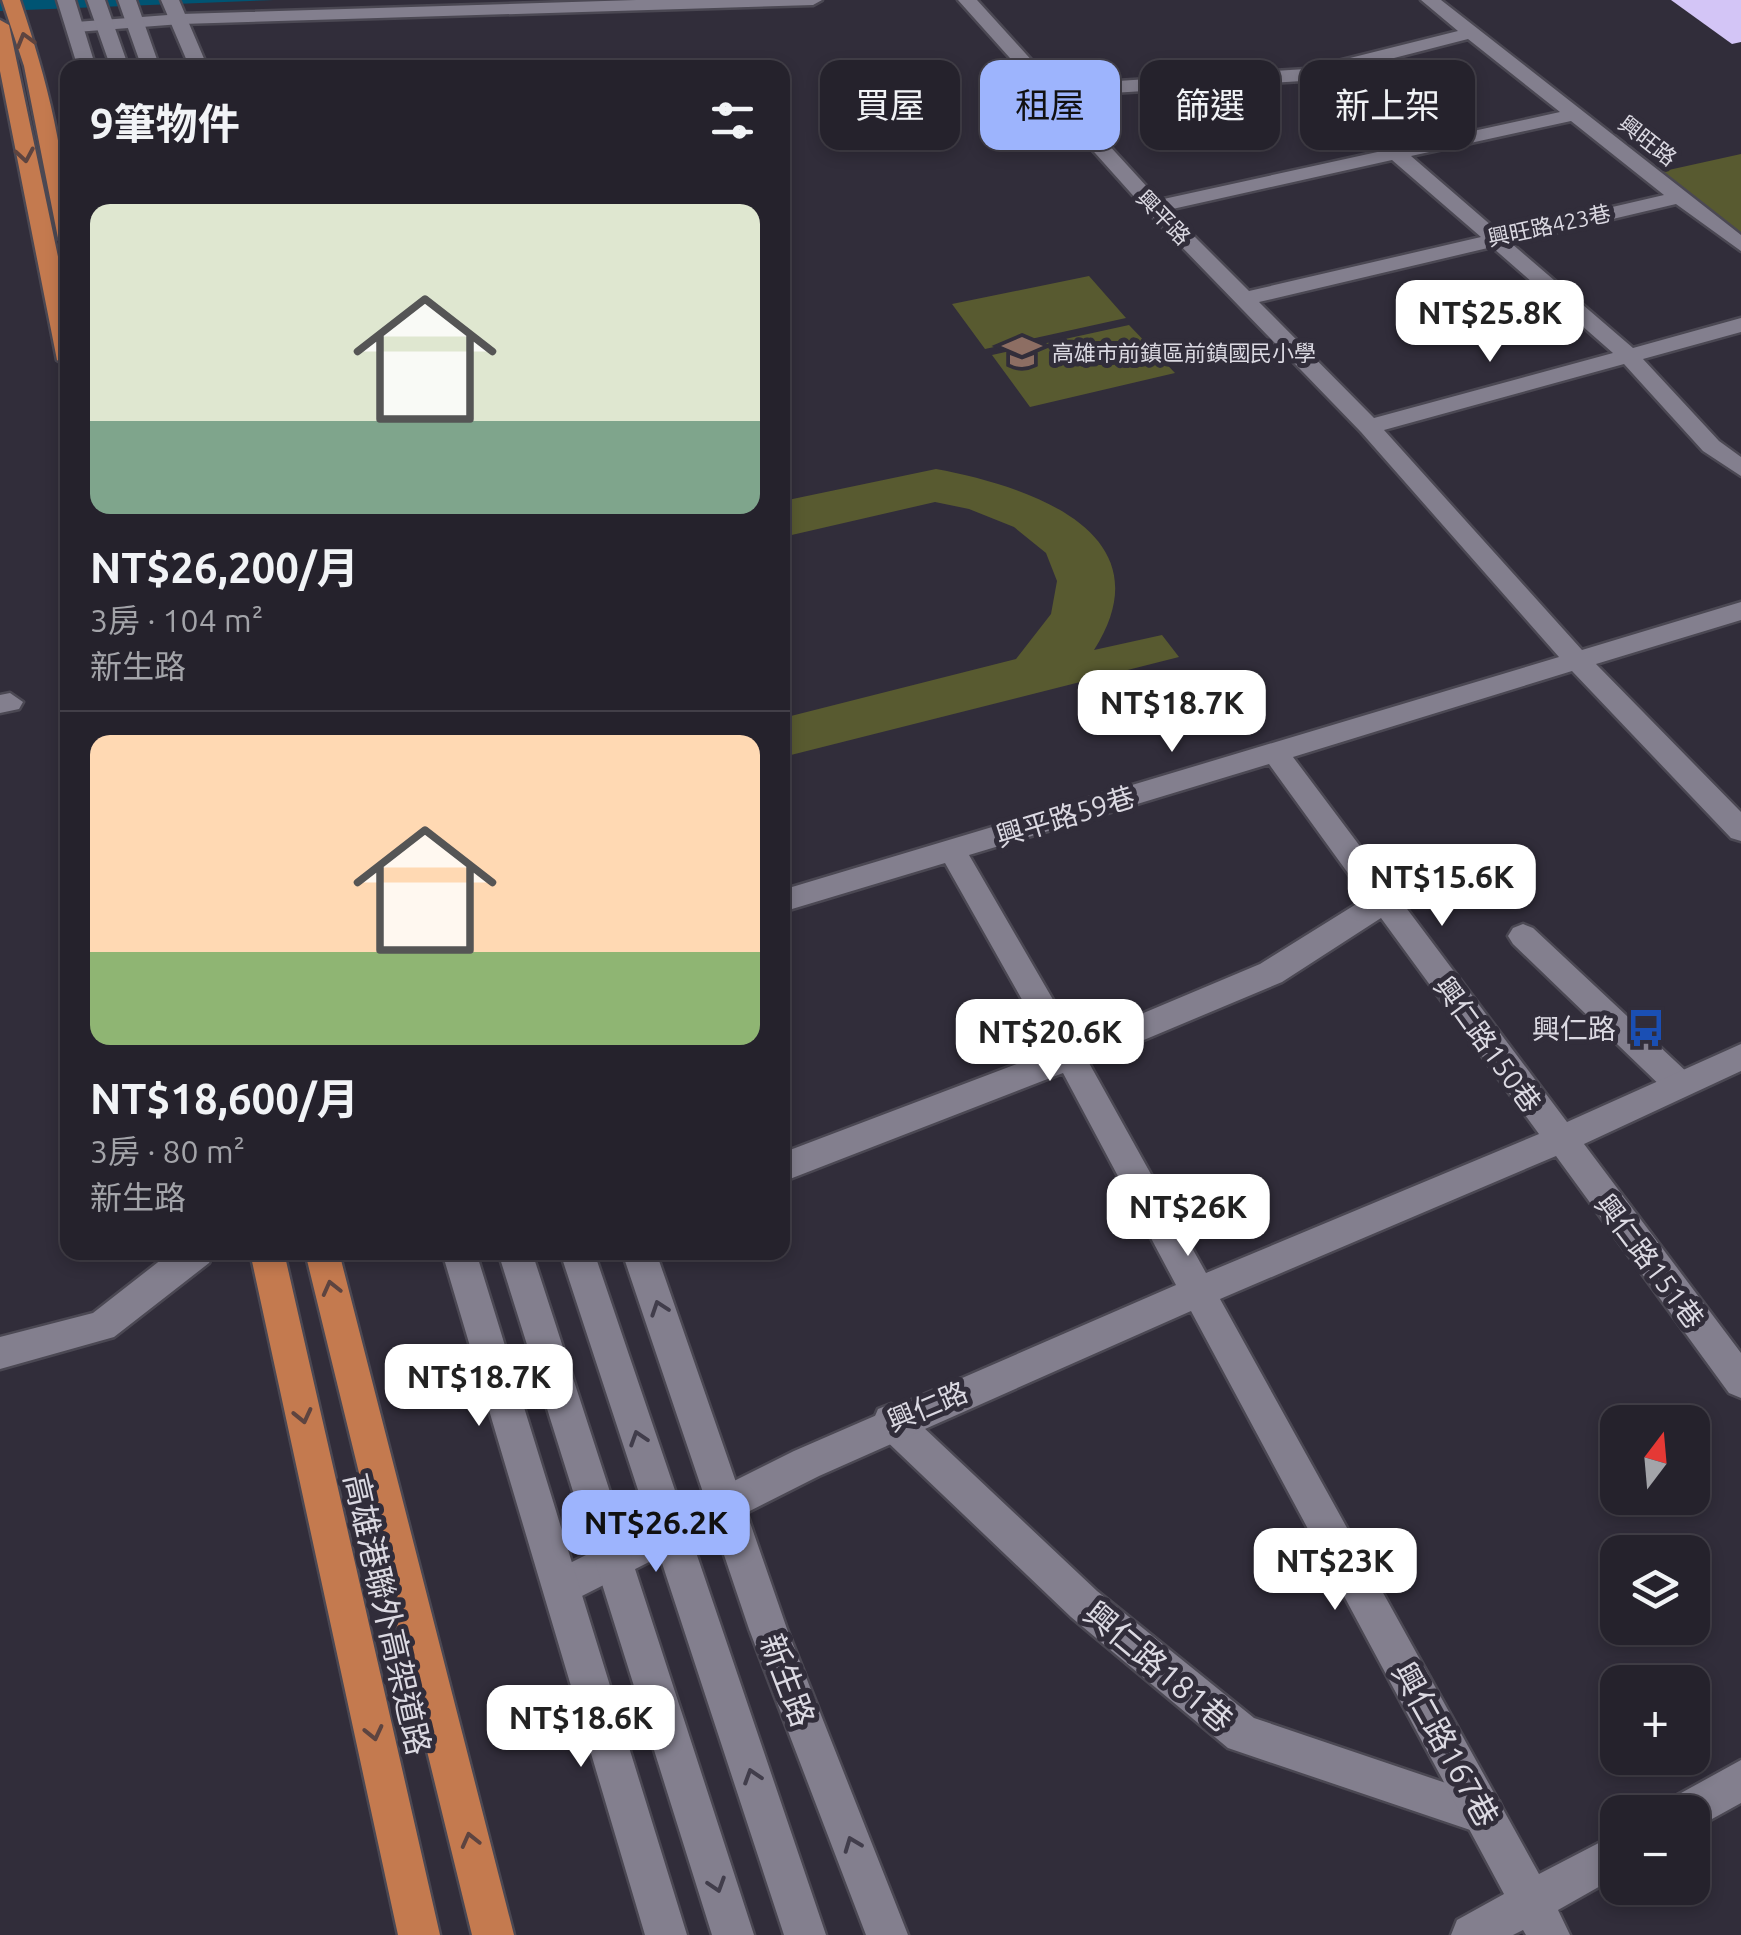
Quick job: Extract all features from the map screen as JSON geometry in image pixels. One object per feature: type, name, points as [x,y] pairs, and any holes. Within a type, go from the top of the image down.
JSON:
[{"type":"highway","points":[[11,0],[32,66],[60,200]]},
{"type":"highway","points":[[0,25],[60,321]]},
{"type":"highway","name":"高雄港聯外高架道路","points":[[269,1260],[419,1935]]},
{"type":"highway","name":"高雄港聯外高架道路","points":[[324,1260],[493,1935]]},
{"type":"street","points":[[85,60],[70,13],[814,0]]},
{"type":"street","name":"興平路","points":[[967,0],[1019,60]]},
{"type":"street","name":"興旺路","points":[[1430,0],[1741,245]]},
{"type":"street","points":[[175,9],[196,60]]},
{"type":"street","points":[[131,10],[149,60]]},
{"type":"street","points":[[100,12],[117,60]]},
{"type":"street","points":[[1365,60],[1472,33]]},
{"type":"street","points":[[1120,86],[1300,75]]},
{"type":"street","points":[[1154,206],[1575,114]]},
{"type":"street","name":"興平路","points":[[1101,150],[1369,427],[1578,661],[1741,830]]},
{"type":"street","points":[[1394,151],[1626,353],[1711,446],[1741,469]]},
{"type":"street","name":"興旺路423巷","points":[[1244,299],[1492,237],[1680,197]]},
{"type":"street","points":[[1369,427],[1626,353],[1741,325]]},
{"type":"street","name":"興平路59巷","points":[[790,899],[1741,611]]},
{"type":"street","name":"興仁路150巷","points":[[1276,754],[1558,1140]]},
{"type":"street","name":"興仁路167巷","points":[[952,850],[1070,1057],[1541,1919]]},
{"type":"street","points":[[790,1165],[1070,1057],[1271,972],[1384,901]]},
{"type":"street","points":[[1523,936],[1679,1084]]},
{"type":"street","name":"興仁路","points":[[563,1586],[724,1500],[891,1421],[1558,1140],[1741,1057]]},
{"type":"street","name":"興仁路151巷","points":[[1558,1140],[1741,1381]]},
{"type":"street","points":[[0,1353],[102,1326],[187,1260]]},
{"type":"street","points":[[462,1260],[666,1935]]},
{"type":"street","points":[[518,1260],[733,1935]]},
{"type":"street","points":[[580,1260],[805,1935]]},
{"type":"street","name":"新生路","points":[[642,1260],[768,1629],[887,1935]]},
{"type":"street","name":"興仁路181巷","points":[[891,1421],[1084,1604],[1242,1734],[1485,1815]]},
{"type":"street","points":[[1710,1798],[1741,1780]]},
{"type":"street","points":[[1472,1935],[1541,1919],[1600,1868]]},
{"type":"green space","points":[[1741,154],[1741,237],[1655,173]]},
{"type":"green space","points":[[1089,276],[1126,318],[985,349],[952,304]]},
{"type":"green space","points":[[1129,325],[1175,373],[1030,407],[992,355]]},
{"type":"green space","points":[[936,469],[1010,488],[1078,522],[1101,545],[1114,574],[1113,609],[1094,650],[1162,635],[1179,657],[790,755],[790,716],[1016,659],[1051,614],[1057,581],[1046,553],[1014,527],[969,509],[935,502],[790,535],[790,500]]},
{"type":"water","points":[[0,0],[274,0],[0,11]]},
{"type":"building","points":[[1671,0],[1741,0],[1741,42],[1732,44]]},
{"type":"place","name":"高雄市前鎮區前鎮國民小學","points":[[1022,352]]},
{"type":"place","name":"興仁路","points":[[1646,1028]]}]
